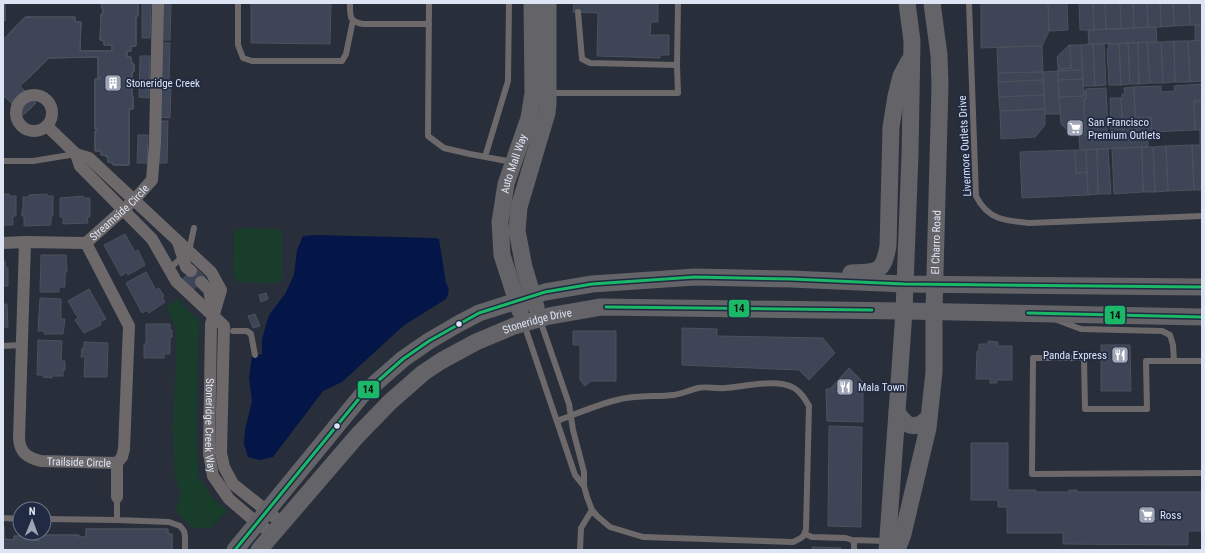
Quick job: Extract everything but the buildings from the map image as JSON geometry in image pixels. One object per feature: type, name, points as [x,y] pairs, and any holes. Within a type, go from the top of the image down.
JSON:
[{"type":"main road","name":"Auto Mall Way","points":[[531,321],[524,299],[524,267],[517,231],[522,166],[547,113],[548,104],[541,93],[532,3]]},
{"type":"main road","name":"Auto Mall Way","points":[[541,93],[548,3]]},
{"type":"main road","points":[[890,547],[904,311],[910,155],[912,41],[907,3]]},
{"type":"main road","name":"El Charro Road","points":[[890,547],[904,534],[928,428],[934,372],[934,311],[940,85],[939,55],[932,3]]},
{"type":"main road","points":[[791,279],[832,273],[873,272],[880,268],[886,259],[888,246],[891,127],[901,76],[912,56]]},
{"type":"main road","points":[[235,550],[362,395],[402,359],[429,341],[479,313],[545,292],[592,284],[695,277],[791,279],[904,284],[1202,287]]},
{"type":"main road","name":"Stoneridge Drive","points":[[259,550],[357,436],[390,402],[423,373],[441,361],[476,342],[514,326],[554,314],[601,307],[934,311],[1202,317]]},
{"type":"main road","points":[[897,412],[902,420],[909,425],[919,425],[929,417]]},
{"type":"street","name":"Streamside Circle","points":[[3,243],[86,243],[134,200],[152,180],[155,142],[158,3]]},
{"type":"street","name":"Stoneridge Creek Way","points":[[47,126],[76,154],[89,158],[178,241],[186,254],[211,272],[220,290],[213,314],[212,324],[208,454],[213,476],[229,499],[257,523],[277,528]]},
{"type":"street","name":"Stoneridge Creek Way","points":[[76,154],[80,166],[152,239],[176,281],[213,314],[224,326],[221,453],[224,467],[233,484],[268,510],[277,528]]},
{"type":"street","name":"Trailside Circle","points":[[24,242],[19,446],[25,454],[31,458],[41,460],[117,463],[122,457],[124,449],[129,326],[86,243]]},
{"type":"street","name":"Stoneridge Creek Way","points":[[186,254],[186,267],[191,271]]},
{"type":"street","name":"Stoneridge Creek Way","points":[[201,282],[209,290],[213,314]]},
{"type":"street","points":[[117,463],[117,497]]},
{"type":"lane","points":[[238,3],[238,45],[243,58],[252,61],[342,61],[346,54],[353,20]]},
{"type":"lane","points":[[350,3],[350,16],[356,23],[429,24]]},
{"type":"lane","points":[[429,3],[428,136],[444,148],[522,166]]},
{"type":"lane","points":[[485,157],[508,81],[509,3]]},
{"type":"lane","points":[[541,93],[678,93],[678,3]]},
{"type":"lane","name":"Livermore Outlets Drive","points":[[970,3],[976,196],[983,208],[991,215],[1003,220],[1030,223],[1202,216]]},
{"type":"lane","points":[[578,12],[582,59],[590,63],[677,65]]},
{"type":"lane","points":[[3,161],[33,161],[76,154]]},
{"type":"lane","points":[[169,269],[186,254],[194,228]]},
{"type":"lane","points":[[1041,314],[1081,329],[1162,331],[1170,335],[1174,345],[1174,361]]},
{"type":"lane","points":[[531,321],[570,404],[571,416],[573,430],[584,472],[584,486],[592,510],[610,527],[643,537],[793,542],[803,537],[805,534],[809,406],[802,395],[794,388],[782,384],[754,384],[724,388],[698,388],[675,395],[624,398],[615,400],[571,416],[557,421]]},
{"type":"lane","points":[[531,321],[557,421],[575,475],[584,486]]},
{"type":"lane","points":[[233,331],[247,331],[251,334],[255,354]]},
{"type":"lane","points":[[3,346],[21,345]]},
{"type":"lane","points":[[1202,361],[1146,361],[1147,409],[1085,409],[1084,358],[1033,358],[1032,474],[1202,473]]},
{"type":"lane","points":[[117,497],[117,520]]},
{"type":"lane","points":[[580,550],[581,528],[592,510]]},
{"type":"lane","points":[[52,519],[175,523],[184,531],[185,550]]},
{"type":"lane","points":[[805,534],[812,537],[846,538],[890,547]]},
{"type":"lane","points":[[852,540],[854,543],[854,550]]},
{"type":"green space","points":[[240,228],[279,229],[282,232],[282,278],[278,283],[239,282],[233,276],[234,233]]},
{"type":"green space","points":[[178,299],[187,310],[199,320],[196,438],[199,478],[211,496],[227,511],[211,528],[192,528],[176,511],[181,494],[175,478],[173,427],[177,333],[174,323],[166,308]]},
{"type":"shaded area","points":[[316,235],[439,239],[446,283],[449,289],[448,295],[446,299],[403,326],[342,382],[323,391],[273,457],[260,460],[248,457],[244,444],[245,430],[252,401],[249,378],[252,356],[262,354],[262,339],[269,315],[285,294],[294,275],[297,250],[303,236]]},
{"type":"transit line","name":"14","points":[[235,550],[362,395],[403,359],[429,341],[479,313],[545,292],[592,284],[695,277],[791,279],[904,284],[1202,287]]},
{"type":"transit line","name":"14","points":[[606,307],[872,310]]},
{"type":"transit line","name":"14","points":[[1028,313],[1202,317]]},
{"type":"place","name":"Stoneridge Creek","points":[[113,83]]},
{"type":"place","name":"San Francisco Premium Outlets","points":[[1075,128]]},
{"type":"place","name":"Panda Express","points":[[1120,355]]},
{"type":"place","name":"Mala Town","points":[[845,387]]},
{"type":"place","name":"Ross","points":[[1147,515]]}]
